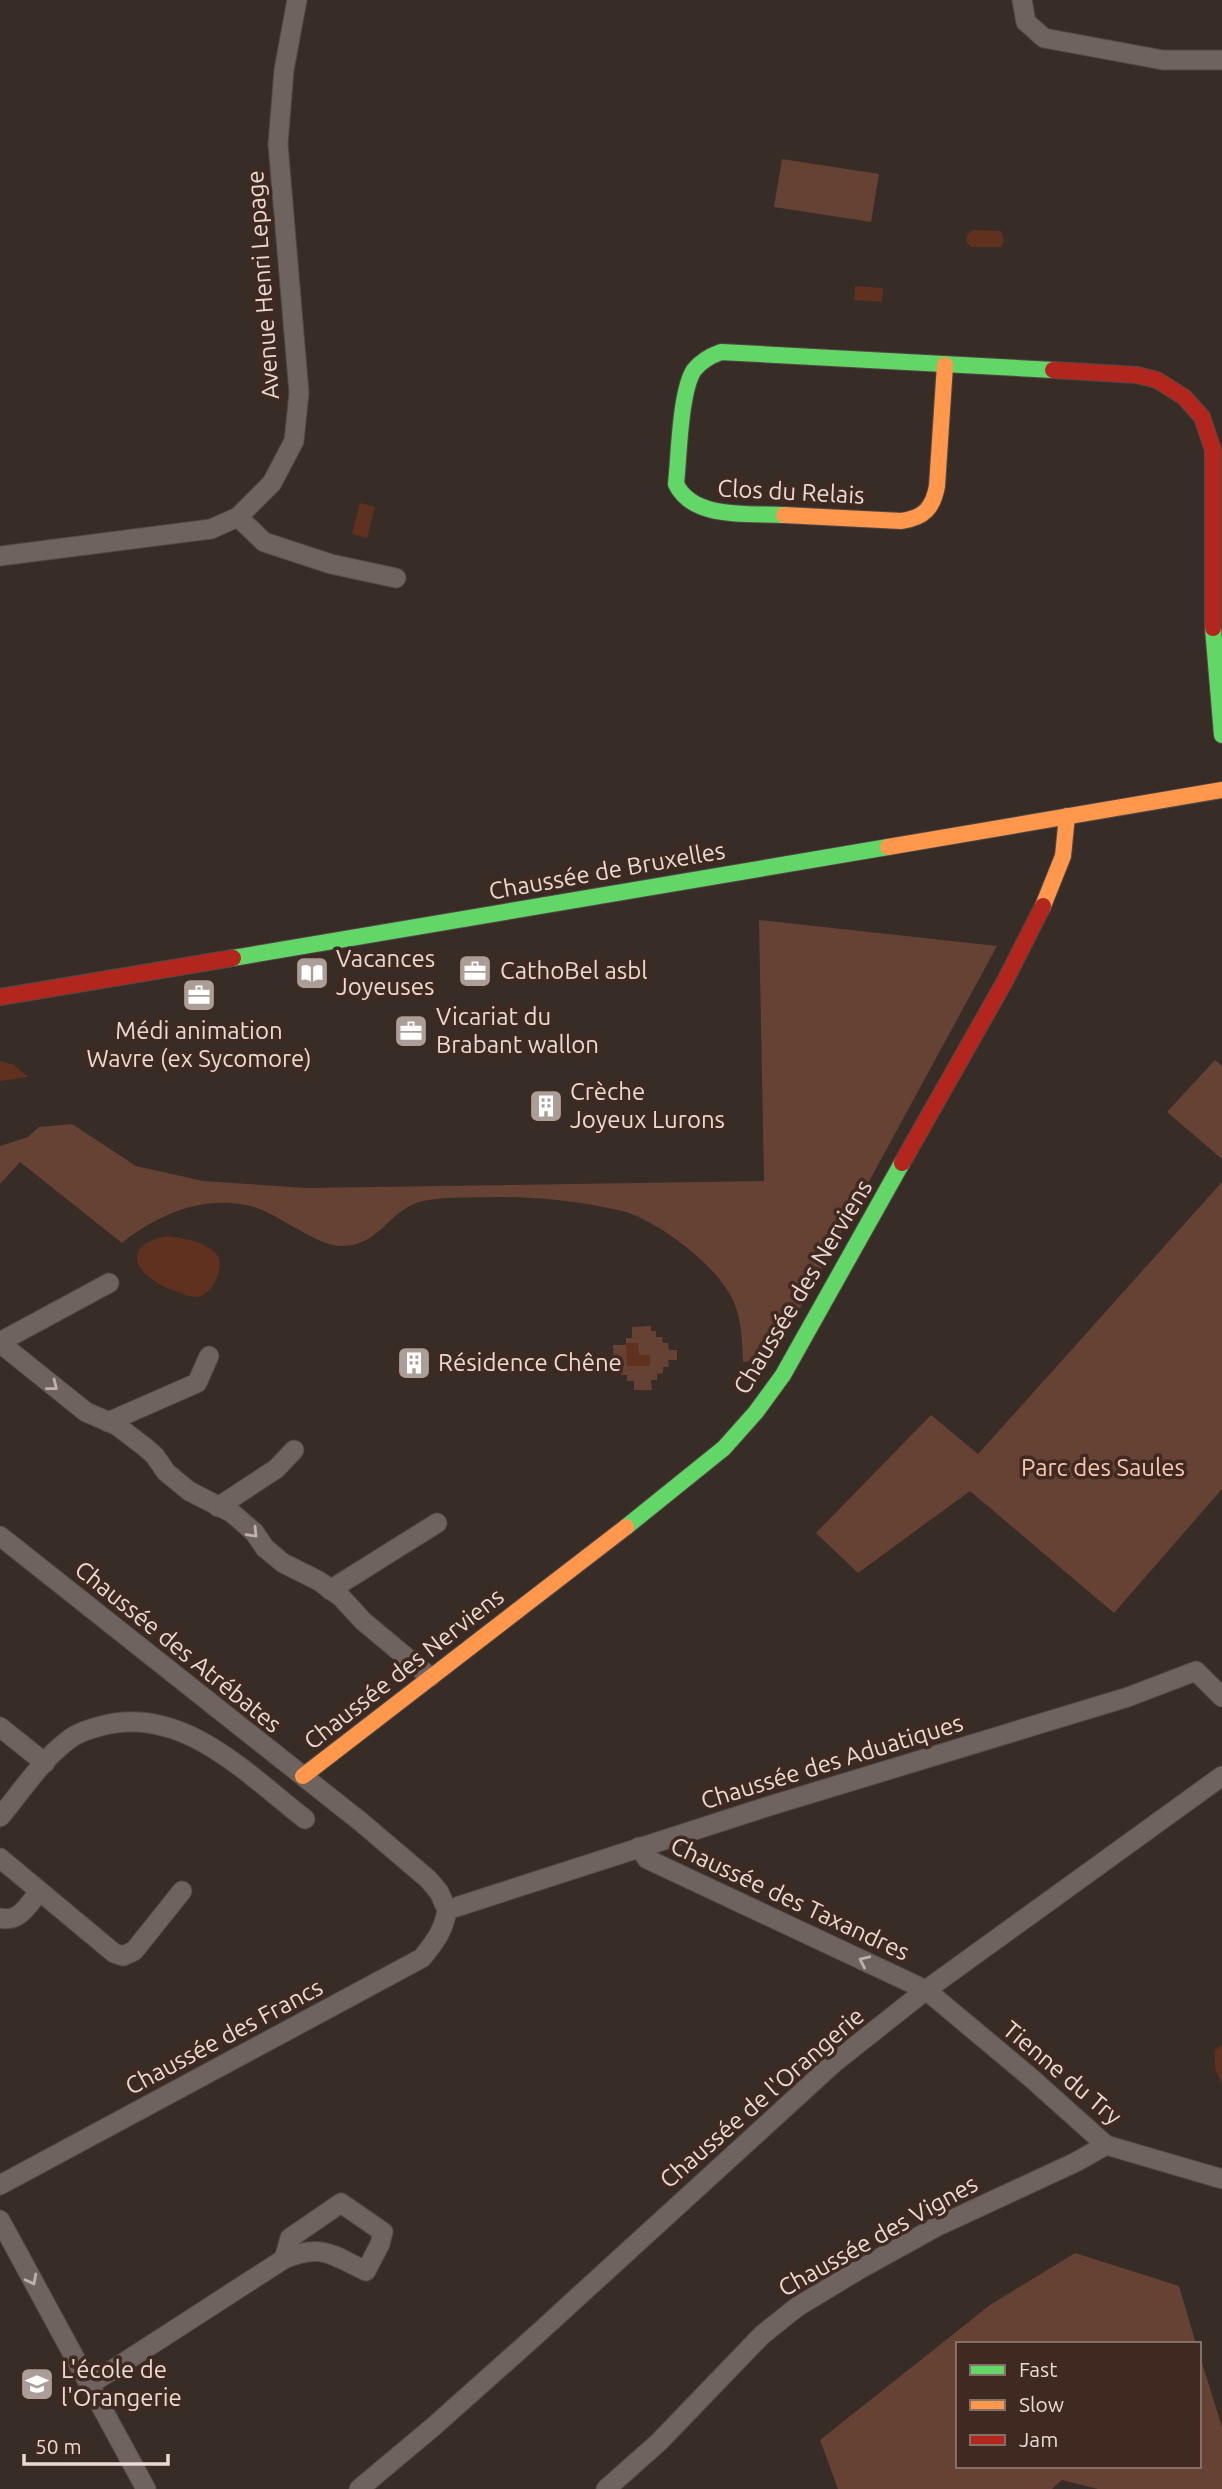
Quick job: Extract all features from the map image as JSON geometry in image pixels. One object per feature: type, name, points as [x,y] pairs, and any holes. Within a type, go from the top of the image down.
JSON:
[{"type":"street","name":"Avenue Henri Lepage","points":[[0,556],[183,534],[211,528],[238,517],[272,483],[294,441],[299,393],[278,144],[284,70],[298,0]]},
{"type":"street","points":[[1022,0],[1026,22],[1044,38],[1163,60],[1222,60]]},
{"type":"street","name":"Clos du Relais","points":[[945,365],[937,486],[934,503],[924,515],[901,522],[719,511],[701,509],[682,497],[676,484],[690,374],[709,356],[721,352],[1137,375],[1157,380],[1177,392],[1202,417],[1213,450],[1213,649],[1222,735]]},
{"type":"street","points":[[238,517],[264,542],[331,564],[396,578]]},
{"type":"street","name":"Chaussée de Bruxelles","points":[[0,997],[1222,790]]},
{"type":"street","name":"Chaussée des Nerviens","points":[[303,1776],[648,1510],[724,1448],[756,1412],[783,1375],[1005,981],[1049,892],[1063,856],[1067,816]]},
{"type":"street","points":[[109,1283],[0,1342],[86,1412],[116,1425],[145,1447],[182,1486],[232,1513],[283,1563],[341,1597],[363,1621],[430,1677]]},
{"type":"street","points":[[108,1422],[197,1383],[209,1356]]},
{"type":"street","points":[[218,1507],[276,1469],[294,1451]]},
{"type":"street","points":[[330,1590],[437,1523]]},
{"type":"street","name":"Chaussée des Atrébates","points":[[0,1536],[303,1776],[428,1879],[439,1892],[447,1910]]},
{"type":"street","name":"Chaussée des Aduatiques","points":[[447,1910],[639,1847],[1128,1697],[1196,1671],[1222,1697]]},
{"type":"street","points":[[0,1817],[68,1740],[86,1730],[114,1723],[140,1722],[170,1727],[195,1737],[305,1819]]},
{"type":"street","points":[[0,1727],[45,1763]]},
{"type":"street","points":[[229,1760],[248,1734]]},
{"type":"street","points":[[262,1786],[282,1761]]},
{"type":"street","name":"Chaussée de l'Orangerie","points":[[359,2489],[534,2337],[835,2062],[926,1990],[1222,1776]]},
{"type":"street","name":"Chaussée des Taxandres","points":[[639,1847],[647,1858],[926,1990]]},
{"type":"street","points":[[0,1858],[114,1953],[123,1956],[134,1951],[182,1891]]},
{"type":"street","points":[[0,1918],[10,1920],[18,1916],[39,1892]]},
{"type":"street","name":"Chaussée des Francs","points":[[0,2185],[422,1958],[445,1925],[447,1910]]},
{"type":"street","name":"Tienne du Try","points":[[926,1990],[1106,2145],[1222,2179]]},
{"type":"street","name":"Chaussée des Vignes","points":[[606,2489],[659,2442],[762,2335],[790,2312],[835,2283],[936,2227],[1076,2162],[1106,2145]]},
{"type":"street","points":[[89,2385],[284,2259],[318,2250],[366,2271],[383,2232],[341,2203],[290,2238],[284,2259]]},
{"type":"street","points":[[0,2220],[146,2489]]},
{"type":"green space","points":[[782,159],[879,174],[871,222],[774,207]]},
{"type":"green space","points":[[759,920],[997,946],[772,1360],[743,1362],[735,1305],[728,1291],[705,1263],[658,1228],[619,1210],[537,1198],[432,1199],[401,1211],[366,1240],[342,1246],[321,1241],[255,1207],[216,1203],[199,1205],[166,1216],[122,1243],[20,1162],[0,1184],[0,1146],[28,1137],[39,1127],[72,1124],[136,1166],[203,1181],[307,1188],[764,1181]]},
{"type":"green space","points":[[1215,1060],[1222,1066],[1222,1159],[1167,1112]]},
{"type":"green space","name":"Parc des Saules","points":[[1222,1182],[1222,1489],[1114,1613],[970,1491],[858,1573],[816,1533],[931,1415],[978,1454]]},
{"type":"green space","points":[[651,1326],[651,1331],[656,1331],[656,1337],[662,1337],[663,1343],[668,1343],[669,1350],[677,1350],[677,1360],[668,1360],[669,1367],[663,1367],[663,1373],[657,1374],[657,1380],[651,1380],[652,1390],[634,1390],[634,1381],[627,1381],[627,1375],[621,1375],[620,1369],[614,1369],[613,1345],[626,1345],[626,1338],[632,1338],[632,1327]]},
{"type":"green space","points":[[1075,2253],[1179,2286],[1195,2342],[956,2342],[956,2468],[1201,2468],[1201,2359],[1222,2427],[1222,2489],[1098,2489],[1062,2480],[1052,2489],[838,2489],[820,2440],[990,2305]]},
{"type":"shaded area","points":[[973,230],[1001,231],[1004,241],[1001,247],[971,247],[966,241],[967,235]]},
{"type":"shaded area","points":[[855,286],[883,288],[882,302],[854,300]]},
{"type":"shaded area","points":[[360,503],[375,507],[367,538],[352,534]]},
{"type":"shaded area","points":[[0,1061],[14,1065],[28,1077],[0,1081]]},
{"type":"shaded area","points":[[167,1236],[200,1243],[217,1255],[219,1273],[207,1292],[196,1297],[191,1296],[162,1286],[143,1271],[137,1255],[141,1248],[151,1241]]},
{"type":"shaded area","points":[[626,1343],[638,1343],[639,1355],[650,1355],[650,1366],[627,1366]]},
{"type":"shaded area","points":[[1222,2045],[1222,2084],[1215,2068],[1215,2050]]},
{"type":"traffic: fast","points":[[784,515],[739,514],[708,509],[684,496],[676,484],[681,425],[689,380],[694,370],[709,357],[721,352],[1053,370]]},
{"type":"traffic: fast","points":[[1213,628],[1222,735]]},
{"type":"traffic: fast","points":[[233,958],[888,847]]},
{"type":"traffic: fast","points":[[626,1527],[724,1448],[756,1412],[783,1375],[902,1163]]},
{"type":"traffic: slow","points":[[784,515],[901,521],[926,511],[937,486],[945,365]]},
{"type":"traffic: slow","points":[[888,847],[1222,790]]},
{"type":"traffic: slow","points":[[1043,906],[1063,856],[1067,816]]},
{"type":"traffic: slow","points":[[303,1776],[626,1527]]},
{"type":"traffic: jam","points":[[1053,370],[1137,375],[1157,380],[1184,397],[1202,417],[1213,450],[1213,628]]},
{"type":"traffic: jam","points":[[902,1163],[1005,981],[1043,906]]},
{"type":"traffic: jam","points":[[0,997],[233,958]]},
{"type":"place","name":"CathoBel asbl","points":[[475,971]]},
{"type":"place","name":"Vacances Joyeuses","points":[[312,973]]},
{"type":"place","name":"Médi animation Wavre (ex Sycomore)","points":[[199,995]]},
{"type":"place","name":"Vicariat du Brabant wallon","points":[[411,1031]]},
{"type":"place","name":"Crèche Joyeux Lurons","points":[[546,1106]]},
{"type":"place","name":"Résidence Chêne","points":[[414,1363]]},
{"type":"place","name":"L'école de l'Orangerie","points":[[37,2384]]}]
